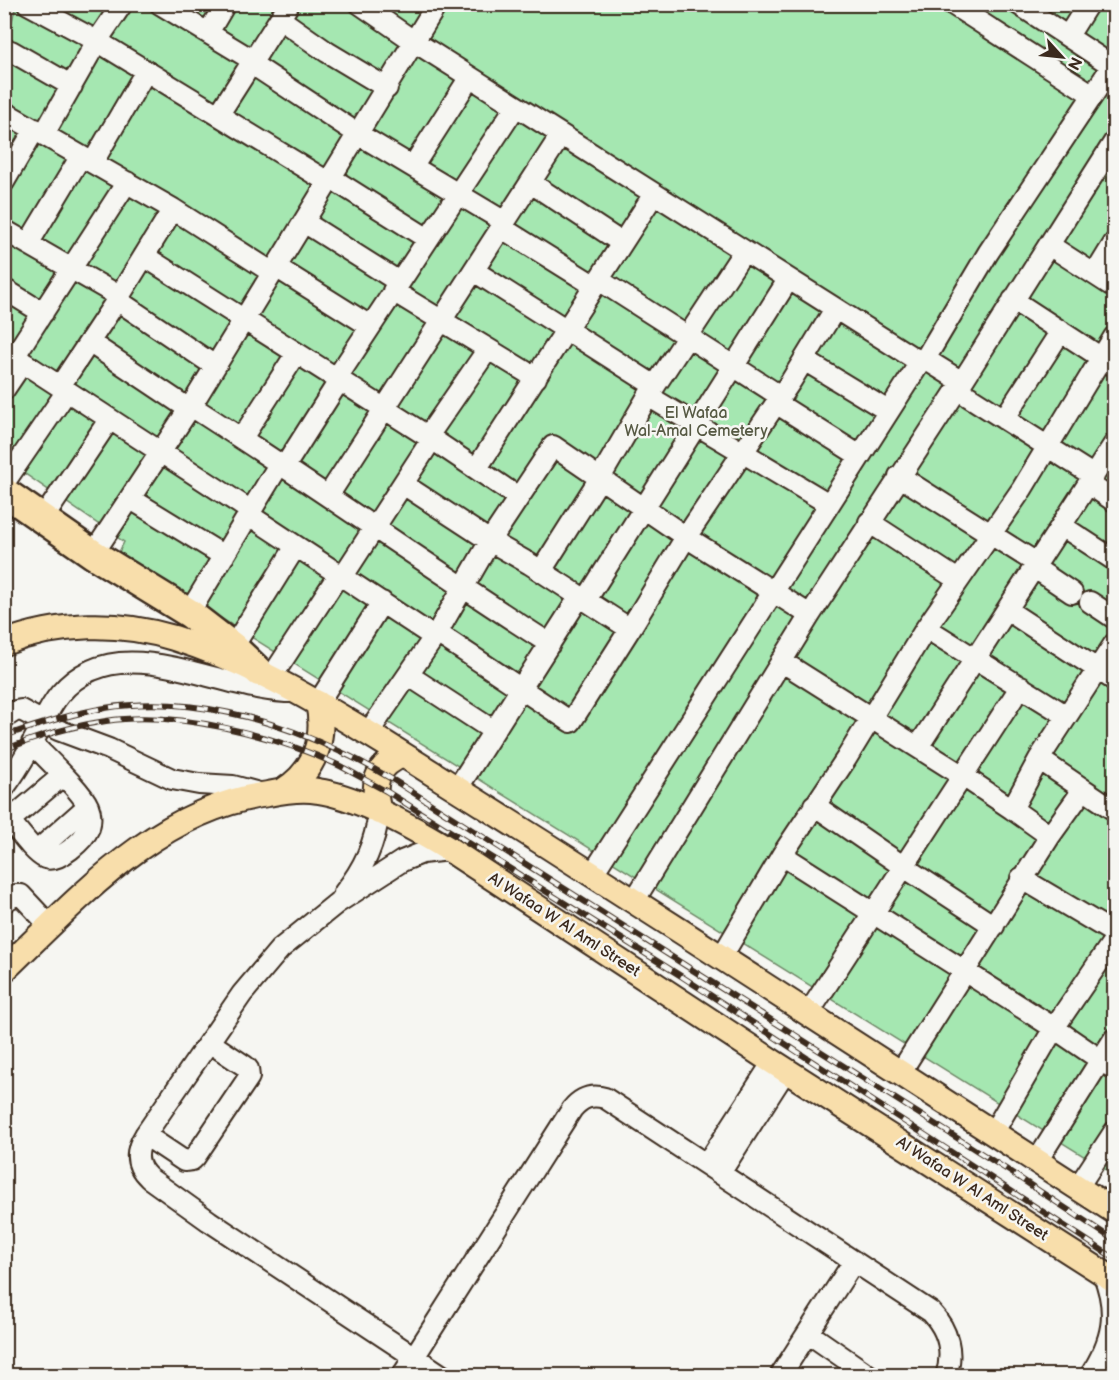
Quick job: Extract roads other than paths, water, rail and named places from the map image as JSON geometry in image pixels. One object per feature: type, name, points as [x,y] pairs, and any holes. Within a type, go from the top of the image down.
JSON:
[{"type":"highway","points":[[4,492],[93,554],[189,613],[265,675]]},
{"type":"main road","points":[[4,643],[64,628],[86,626],[129,628],[175,639],[265,675],[308,697],[721,957],[1114,1212]]},
{"type":"main road","points":[[273,793],[300,779],[316,753],[321,723],[308,697]]},
{"type":"main road","points":[[379,812],[375,793],[377,778],[384,766],[403,755]]},
{"type":"main road","name":"Al Wafaa W Al Aml Street","points":[[4,970],[134,852],[168,828],[224,803],[273,793],[317,791],[379,812],[450,850],[780,1066],[1109,1276]]},
{"type":"street","points":[[28,4],[98,41],[428,239]]},
{"type":"street","points":[[4,182],[72,86],[122,4]]},
{"type":"street","points":[[208,33],[225,4]]},
{"type":"street","points":[[93,554],[190,407],[437,4]]},
{"type":"street","points":[[952,4],[1093,95]]},
{"type":"street","points":[[1068,36],[1088,4]]},
{"type":"street","points":[[161,5],[253,62],[358,134],[458,193],[504,225],[733,367],[860,456]]},
{"type":"street","points":[[592,875],[772,591],[923,360],[988,253],[1114,65],[1024,6]]},
{"type":"street","points":[[367,7],[415,42],[788,280],[923,360],[1004,419],[1047,446],[1114,501]]},
{"type":"street","points":[[219,114],[285,12],[327,52],[387,88]]},
{"type":"street","points":[[11,51],[72,86]]},
{"type":"street","points":[[28,244],[146,71]]},
{"type":"street","points":[[413,166],[471,77]]},
{"type":"street","points":[[189,613],[250,513],[516,106]]},
{"type":"street","points":[[4,112],[173,209],[370,327]]},
{"type":"street","points":[[328,496],[561,135]]},
{"type":"street","points":[[634,902],[869,522],[1112,152]]},
{"type":"street","points":[[4,390],[14,356],[127,182]]},
{"type":"street","points":[[531,183],[622,243]]},
{"type":"street","points":[[477,468],[654,194]]},
{"type":"street","points":[[4,483],[173,209]]},
{"type":"street","points":[[304,222],[442,321],[536,378]]},
{"type":"street","points":[[4,230],[72,268],[215,366]]},
{"type":"street","points":[[1095,274],[1114,243]]},
{"type":"street","points":[[1049,245],[1114,287]]},
{"type":"street","points":[[541,571],[600,478],[651,391],[744,251]]},
{"type":"street","points":[[144,256],[477,468],[518,497]]},
{"type":"street","points":[[474,272],[566,331],[697,425],[829,504]]},
{"type":"street","points":[[457,789],[550,644],[645,509],[788,280]]},
{"type":"street","points":[[4,289],[43,314]]},
{"type":"street","points":[[1013,300],[1108,362]]},
{"type":"street","points":[[14,356],[296,546],[571,722],[686,537],[778,400],[835,309]]},
{"type":"street","points":[[1004,419],[1061,331]]},
{"type":"street","points":[[721,957],[782,855],[846,759],[926,628],[992,534],[1047,446],[1108,362],[1114,337]]},
{"type":"street","points":[[89,342],[242,438],[463,588],[550,644]]},
{"type":"street","points":[[265,675],[375,528],[488,349]]},
{"type":"street","points":[[242,438],[296,354]]},
{"type":"street","points":[[804,360],[888,411]]},
{"type":"street","points":[[42,520],[109,420]]},
{"type":"street","points":[[918,747],[1114,444]]},
{"type":"street","points":[[368,733],[435,635],[490,541],[553,446],[686,537],[810,615]]},
{"type":"street","points":[[899,476],[992,534],[1072,593]]},
{"type":"street","points":[[403,484],[630,629]]},
{"type":"street","points":[[131,499],[224,556]]},
{"type":"street","points":[[869,522],[958,580]]},
{"type":"street","points":[[1062,526],[1114,560]]},
{"type":"street","points":[[233,647],[296,546]]},
{"type":"street","points":[[4,788],[61,693],[79,678],[100,667],[134,662],[190,671],[260,690],[308,697],[382,602]]},
{"type":"street","points":[[1090,602],[1114,618]]},
{"type":"street","points":[[1007,610],[1106,675]]},
{"type":"street","points":[[926,628],[1067,716]]},
{"type":"street","points":[[1012,809],[1039,759],[1067,716],[1106,675],[1114,644]]},
{"type":"street","points":[[781,661],[963,776],[1050,836]]},
{"type":"street","points":[[408,675],[494,731]]},
{"type":"street","points":[[808,1014],[1021,686]]},
{"type":"street","points":[[4,718],[21,710],[43,723],[186,783],[233,786],[273,793]]},
{"type":"street","points":[[32,743],[62,776],[88,806],[91,818],[82,838],[62,855],[48,859],[37,851],[7,817],[62,776]]},
{"type":"street","points":[[1039,759],[1114,810]]},
{"type":"street","points":[[900,1073],[1021,878],[1083,790]]},
{"type":"street","points":[[814,805],[993,926]]},
{"type":"street","points":[[338,903],[369,855],[379,812]]},
{"type":"street","points":[[443,1376],[209,1221],[149,1178],[142,1172],[137,1153],[146,1135],[242,994],[280,949],[338,903],[413,856],[432,851],[450,850]]},
{"type":"street","points":[[782,855],[965,970],[1107,1064]]},
{"type":"street","points":[[1021,878],[1114,933]]},
{"type":"street","points":[[4,902],[15,895],[21,895],[50,926]]},
{"type":"street","points":[[993,1133],[1054,1028],[1114,940]]},
{"type":"street","points":[[1037,1161],[1107,1064],[1114,1040]]},
{"type":"street","points":[[146,1135],[184,1161],[192,1160],[202,1148],[249,1077],[245,1066],[209,1042]]},
{"type":"street","points":[[713,1169],[780,1066]]},
{"type":"street","points":[[402,1376],[572,1109],[581,1100],[593,1096],[605,1098],[931,1312],[942,1326],[949,1343],[950,1361],[946,1376]]},
{"type":"street","points":[[1078,1187],[1114,1132]]},
{"type":"street","points":[[780,1376],[854,1261]]},
{"type":"street","points":[[1090,1376],[1111,1343],[1113,1302],[1109,1276]]},
{"type":"street","points":[[808,1333],[870,1376]]},
{"type":"railway","points":[[4,736],[92,710],[135,705],[166,705],[227,712],[316,740],[395,781],[1114,1240]]},
{"type":"railway","points":[[4,750],[54,732],[93,723],[163,719],[193,722],[255,735],[313,754],[338,765],[386,791],[681,976],[1114,1258]]},
{"type":"park label","name":"El Wafaa Wal-Amal Cemetery","points":[[696,422]]}]
